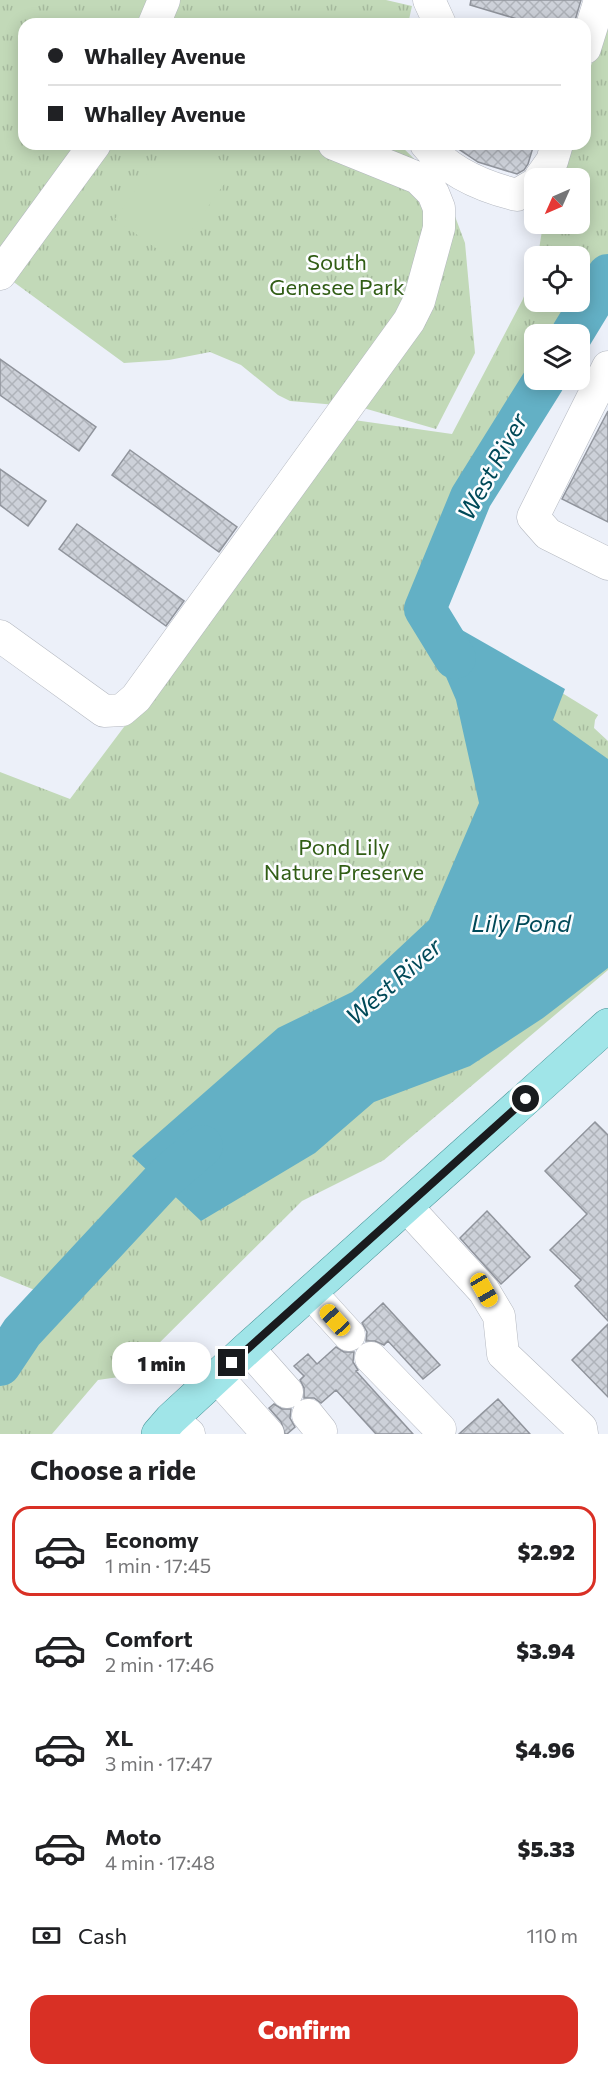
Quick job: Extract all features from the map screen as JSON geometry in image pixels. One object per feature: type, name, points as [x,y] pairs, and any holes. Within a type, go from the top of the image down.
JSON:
[{"type":"main road","points":[[173,1429],[217,1377],[248,1348],[608,1025]]},
{"type":"street","points":[[156,18],[164,0]]},
{"type":"street","points":[[429,0],[437,18]]},
{"type":"street","points":[[591,29],[600,0]]},
{"type":"street","points":[[0,274],[91,150]]},
{"type":"street","points":[[0,636],[104,711],[122,710],[136,698],[410,321],[419,301],[439,228],[440,208],[433,193],[418,178],[348,150]]},
{"type":"street","points":[[401,172],[421,150]]},
{"type":"street","points":[[431,150],[468,178],[495,190],[518,195],[524,191]]},
{"type":"street","points":[[547,168],[555,150]]},
{"type":"street","points":[[608,367],[533,517],[548,534],[608,564]]},
{"type":"street","points":[[406,1206],[484,1290],[499,1316],[503,1354],[581,1428],[582,1434]]},
{"type":"street","points":[[310,1293],[349,1335]]},
{"type":"street","points":[[248,1348],[287,1392]]},
{"type":"street","points":[[371,1358],[440,1429]]},
{"type":"street","points":[[217,1377],[240,1406],[268,1434]]},
{"type":"green space","name":"South Genesee Park","points":[[0,0],[386,0],[412,6],[409,18],[18,18],[18,150],[405,150],[439,183],[447,195],[465,243],[475,353],[436,429],[360,407],[290,401],[278,395],[241,365],[210,352],[169,360],[124,363],[0,272]]},
{"type":"green space","name":"Pond Lily Nature Preserve","points":[[608,11],[608,292],[588,324],[524,324],[524,390],[547,390],[518,444],[412,601],[598,715],[594,728],[608,741],[608,970],[384,1160],[302,1201],[126,1376],[98,1380],[52,1434],[0,1434],[0,1357],[13,1342],[42,1318],[52,1297],[0,1276],[0,772],[70,799],[354,420],[452,434],[524,296],[524,312],[590,312],[590,246],[540,246],[541,234],[590,234],[590,168],[559,168],[565,150],[591,150],[591,66]]},
{"type":"green space","points":[[164,150],[206,150],[234,170],[171,259],[115,219]]},
{"type":"water","name":"Lily Pond","points":[[413,600],[565,689],[553,720],[608,759],[608,968],[543,1018],[470,1066],[374,1102],[315,1153],[201,1221],[132,1156],[278,1028],[352,992],[429,920],[479,803],[456,700]]},
{"type":"building","points":[[471,0],[581,0],[576,18],[514,18],[470,5]]},
{"type":"building","points":[[460,150],[532,150],[528,164],[517,174],[478,162]]},
{"type":"building","points":[[0,359],[96,427],[79,451],[0,395]]},
{"type":"building","points":[[608,411],[608,522],[562,499]]},
{"type":"building","points":[[130,450],[237,527],[219,552],[112,475]]},
{"type":"building","points":[[0,469],[46,501],[28,526],[0,505]]},
{"type":"building","points":[[77,524],[184,601],[166,626],[59,549]]},
{"type":"building","points":[[595,1122],[608,1135],[608,1321],[575,1286],[581,1280],[550,1250],[587,1214],[545,1171]]},
{"type":"building","points":[[487,1211],[530,1257],[501,1284],[460,1238]]},
{"type":"building","points":[[383,1303],[440,1365],[423,1379],[388,1341],[384,1345],[375,1341],[366,1341],[367,1332],[362,1323]]},
{"type":"building","points":[[608,1324],[608,1397],[572,1360]]},
{"type":"building","points":[[336,1347],[344,1352],[354,1352],[353,1362],[358,1370],[356,1371],[413,1434],[376,1434],[336,1390],[321,1403],[314,1398],[304,1398],[304,1388],[300,1380],[304,1376],[294,1366],[308,1354],[317,1364]]},
{"type":"building","points":[[498,1399],[530,1434],[459,1434]]},
{"type":"building","points":[[274,1404],[282,1409],[291,1409],[290,1418],[295,1427],[287,1434],[281,1422],[269,1408]]},
{"type":"waterway","name":"West River","points":[[578,324],[608,275]]},
{"type":"waterway","name":"West River","points":[[455,658],[425,609],[471,497],[538,390]]},
{"type":"waterway","name":"West River","points":[[0,1365],[22,1332],[166,1177],[202,1146]]},
{"type":"route","points":[[232,1363],[526,1099]]}]
